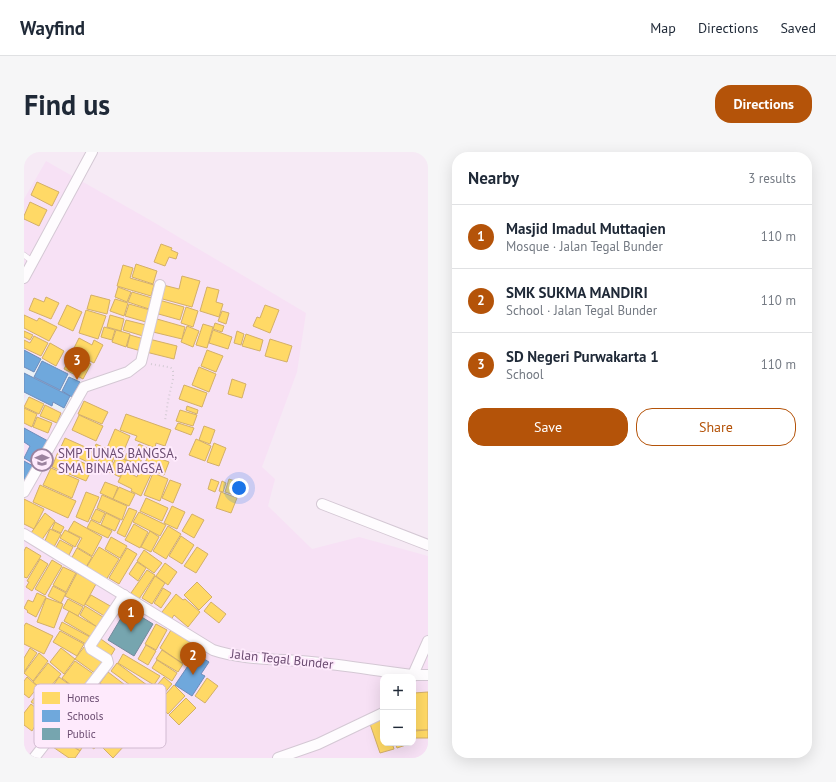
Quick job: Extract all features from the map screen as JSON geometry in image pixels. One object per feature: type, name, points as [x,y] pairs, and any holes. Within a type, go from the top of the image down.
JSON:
[{"type":"street","points":[[24,278],[28,258],[92,152]]},
{"type":"street","points":[[24,492],[84,387],[128,372],[141,362],[160,285]]},
{"type":"street","points":[[322,504],[428,544]]},
{"type":"street","name":"Jalan Tegal Bunder","points":[[24,534],[213,650],[226,654],[313,662],[398,674]]},
{"type":"street","points":[[92,684],[108,663],[107,659],[91,649],[90,646],[124,595]]},
{"type":"street","points":[[413,674],[428,641]]},
{"type":"street","name":"Jalan Tegal Bunder","points":[[416,676],[428,675]]},
{"type":"street","points":[[278,758],[318,744],[380,714]]},
{"type":"street","points":[[34,758],[42,748]]},
{"type":"path","points":[[141,362],[171,368],[173,380],[165,421]]},
{"type":"shaded area","points":[[46,161],[150,220],[306,313],[297,372],[262,467],[275,479],[268,506],[312,549],[359,537],[428,556],[428,758],[24,758],[24,199]]},
{"type":"shaded area","points":[[24,349],[84,383],[67,414],[29,396],[24,404],[26,395],[24,392],[51,406],[53,402],[63,407],[24,373],[24,367],[34,372],[41,359]],"holes":[[[42,361],[68,374],[60,390],[34,377]],[[69,377],[79,382],[72,396],[62,391]]]},
{"type":"building: Homes","points":[[37,182],[59,192],[52,206],[31,195]]},
{"type":"building: Homes","points":[[30,202],[47,210],[39,226],[24,219]]},
{"type":"building: Homes","points":[[161,244],[172,248],[171,250],[178,253],[176,259],[169,257],[165,266],[154,262]]},
{"type":"building: Homes","points":[[136,264],[157,271],[153,284],[132,277]]},
{"type":"building: Homes","points":[[123,265],[133,268],[130,278],[154,285],[151,296],[117,286]]},
{"type":"building: Homes","points":[[182,276],[200,281],[192,307],[159,298],[163,285],[179,289]]},
{"type":"building: Homes","points":[[118,287],[131,292],[127,302],[115,297]]},
{"type":"building: Homes","points":[[207,287],[219,290],[216,302],[223,304],[219,317],[200,311]]},
{"type":"building: Homes","points":[[132,292],[152,298],[149,309],[128,302]]},
{"type":"building: Homes","points":[[91,295],[110,300],[107,314],[87,309]]},
{"type":"building: Homes","points":[[46,297],[59,303],[51,319],[29,310],[34,298],[44,302]]},
{"type":"building: Homes","points":[[115,299],[128,303],[124,316],[110,311]]},
{"type":"building: Homes","points":[[159,300],[184,307],[180,320],[155,313]]},
{"type":"building: Homes","points":[[129,304],[150,310],[146,322],[125,316]]},
{"type":"building: Homes","points":[[67,305],[82,312],[73,331],[58,324]]},
{"type":"building: Homes","points":[[265,305],[279,310],[270,333],[253,326],[257,317],[260,318]]},
{"type":"building: Homes","points":[[186,307],[198,311],[193,327],[181,323]]},
{"type":"building: Homes","points":[[86,310],[106,316],[98,339],[79,333]]},
{"type":"building: Homes","points":[[222,311],[229,313],[226,324],[218,321]]},
{"type":"building: Homes","points":[[24,315],[37,321],[39,318],[57,327],[49,341],[24,328]]},
{"type":"building: Homes","points":[[110,315],[124,319],[121,331],[107,327]]},
{"type":"building: Homes","points":[[157,319],[185,327],[182,339],[153,332]]},
{"type":"building: Homes","points":[[126,320],[146,325],[143,336],[123,330]]},
{"type":"building: Homes","points":[[215,323],[224,326],[222,332],[213,329]]},
{"type":"building: Homes","points":[[203,324],[213,327],[207,348],[196,345]]},
{"type":"building: Homes","points":[[187,326],[199,331],[193,347],[181,342]]},
{"type":"building: Homes","points":[[104,327],[115,330],[112,340],[101,337]]},
{"type":"building: Homes","points":[[116,330],[130,334],[126,347],[112,342]]},
{"type":"building: Homes","points":[[213,330],[232,337],[228,349],[209,343]]},
{"type":"building: Homes","points":[[24,331],[33,335],[30,340],[24,337]]},
{"type":"building: Homes","points":[[237,331],[244,334],[241,345],[234,343]]},
{"type":"building: Homes","points":[[246,334],[263,340],[260,351],[242,346]]},
{"type":"building: Homes","points":[[130,335],[144,339],[141,351],[127,347]]},
{"type":"building: Homes","points":[[34,336],[48,343],[41,356],[24,348],[24,340],[30,343]]},
{"type":"building: Homes","points":[[79,338],[92,345],[94,340],[103,345],[94,363],[72,352]]},
{"type":"building: Homes","points":[[149,339],[177,346],[174,359],[146,352]]},
{"type":"building: Homes","points":[[270,339],[292,346],[287,362],[265,356]]},
{"type":"building: Homes","points":[[50,343],[64,351],[56,366],[42,358]]},
{"type":"building: Homes","points":[[207,350],[223,356],[216,372],[201,366]]},
{"type":"building: Homes","points":[[70,358],[78,363],[81,359],[91,364],[83,379],[64,369]]},
{"type":"building: Homes","points":[[199,367],[216,374],[209,392],[192,385]]},
{"type":"building: Homes","points":[[232,379],[246,384],[242,398],[228,394]]},
{"type":"building: Homes","points":[[184,385],[207,393],[202,407],[179,399]]},
{"type":"building: Homes","points":[[29,397],[44,404],[39,414],[24,407]]},
{"type":"building: Homes","points":[[84,401],[108,412],[102,424],[78,414]]},
{"type":"building: Homes","points":[[45,405],[61,413],[57,423],[40,416]]},
{"type":"building: Homes","points":[[187,406],[198,410],[197,414],[186,410]]},
{"type":"building: Homes","points":[[24,408],[37,414],[32,427],[24,423]]},
{"type":"building: Homes","points":[[180,410],[197,415],[193,426],[176,421]]},
{"type":"building: Homes","points":[[126,414],[171,430],[165,446],[156,443],[155,448],[135,440],[137,436],[120,430]]},
{"type":"building: Homes","points":[[79,415],[103,426],[96,441],[72,430]]},
{"type":"building: Homes","points":[[37,417],[52,423],[48,433],[33,427]]},
{"type":"building: Homes","points":[[178,423],[194,428],[191,435],[175,429]]},
{"type":"building: Homes","points":[[204,426],[215,430],[210,444],[199,440]]},
{"type":"building: Homes","points":[[115,429],[130,436],[122,455],[107,448]]},
{"type":"building: Homes","points":[[65,438],[92,450],[91,452],[99,455],[94,465],[60,449]]},
{"type":"building: Homes","points":[[196,439],[211,446],[205,461],[189,455]]},
{"type":"building: Homes","points":[[214,443],[226,448],[219,466],[207,462]]},
{"type":"building: Homes","points":[[96,444],[116,453],[108,472],[95,467],[101,455],[93,452]]},
{"type":"building: Homes","points":[[139,444],[147,448],[139,465],[124,459],[127,453],[133,456]]},
{"type":"building: Homes","points":[[58,452],[93,467],[86,481],[52,467]]},
{"type":"building: Homes","points":[[148,454],[169,462],[164,475],[144,467]]},
{"type":"building: Homes","points":[[117,456],[127,461],[120,477],[109,472]]},
{"type":"building: Homes","points":[[141,467],[152,472],[141,496],[131,491],[132,489],[118,482],[124,470],[137,477]]},
{"type":"building: Homes","points":[[51,468],[79,480],[72,498],[43,485]]},
{"type":"building: Homes","points":[[153,473],[168,479],[160,501],[144,495]]},
{"type":"building: Homes","points":[[211,479],[219,482],[215,492],[208,489]]},
{"type":"building: Homes","points":[[229,479],[244,484],[240,497],[225,492]]},
{"type":"building: Homes","points":[[170,480],[181,484],[173,503],[162,498]]},
{"type":"building: Homes","points":[[222,481],[226,483],[223,492],[219,491]]},
{"type":"building: Homes","points":[[105,482],[118,487],[113,499],[100,493]]},
{"type":"building: Homes","points":[[40,485],[76,501],[68,518],[33,502]]},
{"type":"building: Homes","points":[[119,487],[135,494],[129,506],[113,499]]},
{"type":"building: Homes","points":[[86,492],[99,497],[88,522],[76,517]]},
{"type":"building: Homes","points":[[221,492],[237,498],[231,513],[216,508]]},
{"type":"building: Homes","points":[[102,495],[127,506],[122,520],[97,508]]},
{"type":"building: Homes","points":[[146,498],[168,508],[162,521],[140,511]]},
{"type":"building: Homes","points":[[24,499],[44,509],[34,529],[24,524]]},
{"type":"building: Homes","points":[[172,506],[185,512],[177,529],[164,523]]},
{"type":"building: Homes","points":[[129,508],[137,511],[125,537],[117,533]]},
{"type":"building: Homes","points":[[96,509],[105,513],[100,523],[91,519]]},
{"type":"building: Homes","points":[[139,512],[166,525],[160,536],[133,522]]},
{"type":"building: Homes","points":[[45,513],[55,521],[41,541],[31,533]]},
{"type":"building: Homes","points":[[106,513],[120,520],[115,531],[101,525]]},
{"type":"building: Homes","points":[[192,514],[204,520],[194,538],[182,531]]},
{"type":"building: Homes","points":[[91,520],[112,531],[108,538],[87,528]]},
{"type":"building: Homes","points":[[74,521],[102,537],[92,556],[77,547],[82,538],[68,531]]},
{"type":"building: Homes","points":[[55,522],[64,527],[61,533],[52,529]]},
{"type":"building: Homes","points":[[134,524],[148,532],[140,548],[125,540]]},
{"type":"building: Homes","points":[[168,526],[181,534],[166,559],[153,551]]},
{"type":"building: Homes","points":[[50,529],[61,534],[54,547],[44,543]]},
{"type":"building: Homes","points":[[65,530],[80,538],[75,547],[60,538]]},
{"type":"building: Homes","points":[[150,531],[159,537],[151,552],[141,547]]},
{"type":"building: Homes","points":[[181,536],[194,545],[182,564],[169,556]]},
{"type":"building: Homes","points":[[111,537],[127,546],[120,558],[105,549]]},
{"type":"building: Homes","points":[[60,540],[73,547],[68,557],[55,549]]},
{"type":"building: Homes","points":[[26,547],[41,556],[27,578],[24,577],[24,551]]},
{"type":"building: Homes","points":[[99,547],[119,559],[106,580],[86,568]]},
{"type":"building: Homes","points":[[197,547],[208,554],[196,573],[184,566]]},
{"type":"building: Homes","points":[[77,548],[92,557],[86,567],[71,559]]},
{"type":"building: Homes","points":[[127,548],[137,554],[119,584],[109,578]]},
{"type":"building: Homes","points":[[144,550],[162,563],[154,573],[137,561]]},
{"type":"building: Homes","points":[[40,559],[48,564],[32,591],[26,587],[29,582],[27,581]]},
{"type":"building: Homes","points":[[52,560],[62,566],[45,595],[35,589]]},
{"type":"building: Homes","points":[[137,562],[146,568],[138,581],[129,574]]},
{"type":"building: Homes","points":[[165,563],[177,572],[168,585],[156,576]]},
{"type":"building: Homes","points":[[63,567],[76,573],[66,592],[53,585]]},
{"type":"building: Homes","points":[[147,570],[155,575],[139,599],[131,593]]},
{"type":"building: Homes","points":[[77,573],[96,584],[84,606],[65,596]]},
{"type":"building: Homes","points":[[155,576],[165,583],[152,604],[142,598]]},
{"type":"building: Homes","points":[[197,582],[212,597],[199,610],[184,595]]},
{"type":"building: Homes","points":[[53,586],[66,593],[61,603],[48,596]]},
{"type":"building: Homes","points":[[163,588],[171,593],[161,608],[154,603]]},
{"type":"building: Homes","points":[[37,593],[46,597],[36,617],[27,612],[28,611],[24,608],[28,600],[33,602]]},
{"type":"building: Homes","points":[[176,594],[183,600],[185,599],[200,612],[188,627],[174,615],[171,620],[162,612]]},
{"type":"building: Homes","points":[[91,595],[112,607],[106,617],[85,604]]},
{"type":"building: Homes","points":[[46,598],[63,604],[54,628],[37,622]]},
{"type":"building: Homes","points":[[68,599],[83,607],[78,616],[63,608]]},
{"type":"building: Homes","points":[[211,602],[226,614],[219,623],[204,611]]},
{"type":"building: Homes","points":[[85,606],[103,617],[97,627],[80,615]]},
{"type":"building: Homes","points":[[69,611],[99,628],[93,638],[64,621]]},
{"type":"building: Homes","points":[[62,622],[90,637],[86,644],[59,629]]},
{"type":"building: Homes","points":[[26,623],[53,636],[44,654],[24,644],[24,626]]},
{"type":"building: Homes","points":[[156,624],[167,630],[156,650],[145,644]]},
{"type":"building: Homes","points":[[171,630],[194,644],[182,663],[160,648]]},
{"type":"building: Homes","points":[[60,631],[84,644],[77,656],[53,642]]},
{"type":"building: Homes","points":[[98,637],[115,649],[109,659],[91,647]]},
{"type":"building: Homes","points":[[146,645],[156,651],[148,665],[138,659]]},
{"type":"building: Homes","points":[[84,647],[104,662],[96,674],[75,659]]},
{"type":"building: Homes","points":[[30,648],[37,653],[24,672],[24,658]]},
{"type":"building: Homes","points":[[61,648],[75,659],[64,674],[50,662]]},
{"type":"building: Homes","points":[[162,650],[183,664],[178,672],[156,659]]},
{"type":"building: Homes","points":[[39,653],[48,661],[33,681],[24,673]]},
{"type":"building: Homes","points":[[123,654],[160,676],[155,684],[152,684],[118,663]]},
{"type":"building: Homes","points":[[157,660],[177,673],[172,681],[152,668]]},
{"type":"building: Homes","points":[[75,661],[95,675],[88,684],[70,684],[62,678]]},
{"type":"building: Homes","points":[[48,663],[61,674],[53,684],[36,684],[33,682]]},
{"type":"building: Homes","points":[[117,663],[146,684],[129,684],[111,671]]},
{"type":"building: Homes","points":[[108,672],[124,684],[101,684],[100,683]]},
{"type":"building: Homes","points":[[27,677],[35,684],[34,692],[29,698],[24,694],[24,681]]},
{"type":"building: Homes","points":[[59,677],[69,684],[54,684]]},
{"type":"building: Homes","points":[[164,677],[172,684],[166,691],[166,684],[158,684]]},
{"type":"building: Homes","points":[[207,678],[218,686],[205,703],[195,696]]},
{"type":"building: Homes","points":[[174,685],[185,696],[168,714],[166,712],[166,694]]},
{"type":"building: Homes","points":[[428,692],[428,730],[416,730],[416,693]]},
{"type":"building: Homes","points":[[186,698],[196,708],[179,725],[169,715]]},
{"type":"building: Homes","points":[[31,704],[34,706],[34,728],[32,731],[24,725],[24,713]]},
{"type":"building: Homes","points":[[380,718],[380,746],[393,746],[394,749],[380,753],[369,721]]},
{"type":"building: Homes","points":[[428,730],[428,738],[416,738],[416,731]]},
{"type":"building: Homes","points":[[54,748],[75,748],[80,751],[75,758],[69,758]]},
{"type":"building: Homes","points":[[103,748],[122,748],[113,758]]},
{"type":"building: Schools","points":[[24,350],[41,359],[34,372],[24,367]]},
{"type":"building: Schools","points":[[42,361],[68,374],[60,390],[34,377]]},
{"type":"building: Schools","points":[[24,373],[70,396],[64,408],[53,402],[52,406],[24,392]]},
{"type":"building: Schools","points":[[69,377],[80,382],[72,397],[62,391]]},
{"type":"building: Schools","points":[[24,428],[48,441],[36,465],[24,458],[30,446],[24,442]]},
{"type":"building: Schools","points":[[24,461],[35,467],[24,487]]},
{"type":"building: Schools","points":[[196,654],[209,662],[201,674],[205,676],[192,696],[175,685]]},
{"type":"building: Public","points":[[127,608],[153,624],[134,656],[108,640]]},
{"type":"place","name":"SD Negeri Purwakarta 1","points":[[77,380]]},
{"type":"place","name":"SMP TUNAS BANGSA, SMA BINA BANGSA","points":[[42,460]]},
{"type":"place","name":"Masjid Imadul Muttaqien","points":[[131,632]]},
{"type":"place","name":"SMK SUKMA MANDIRI","points":[[193,675]]}]
